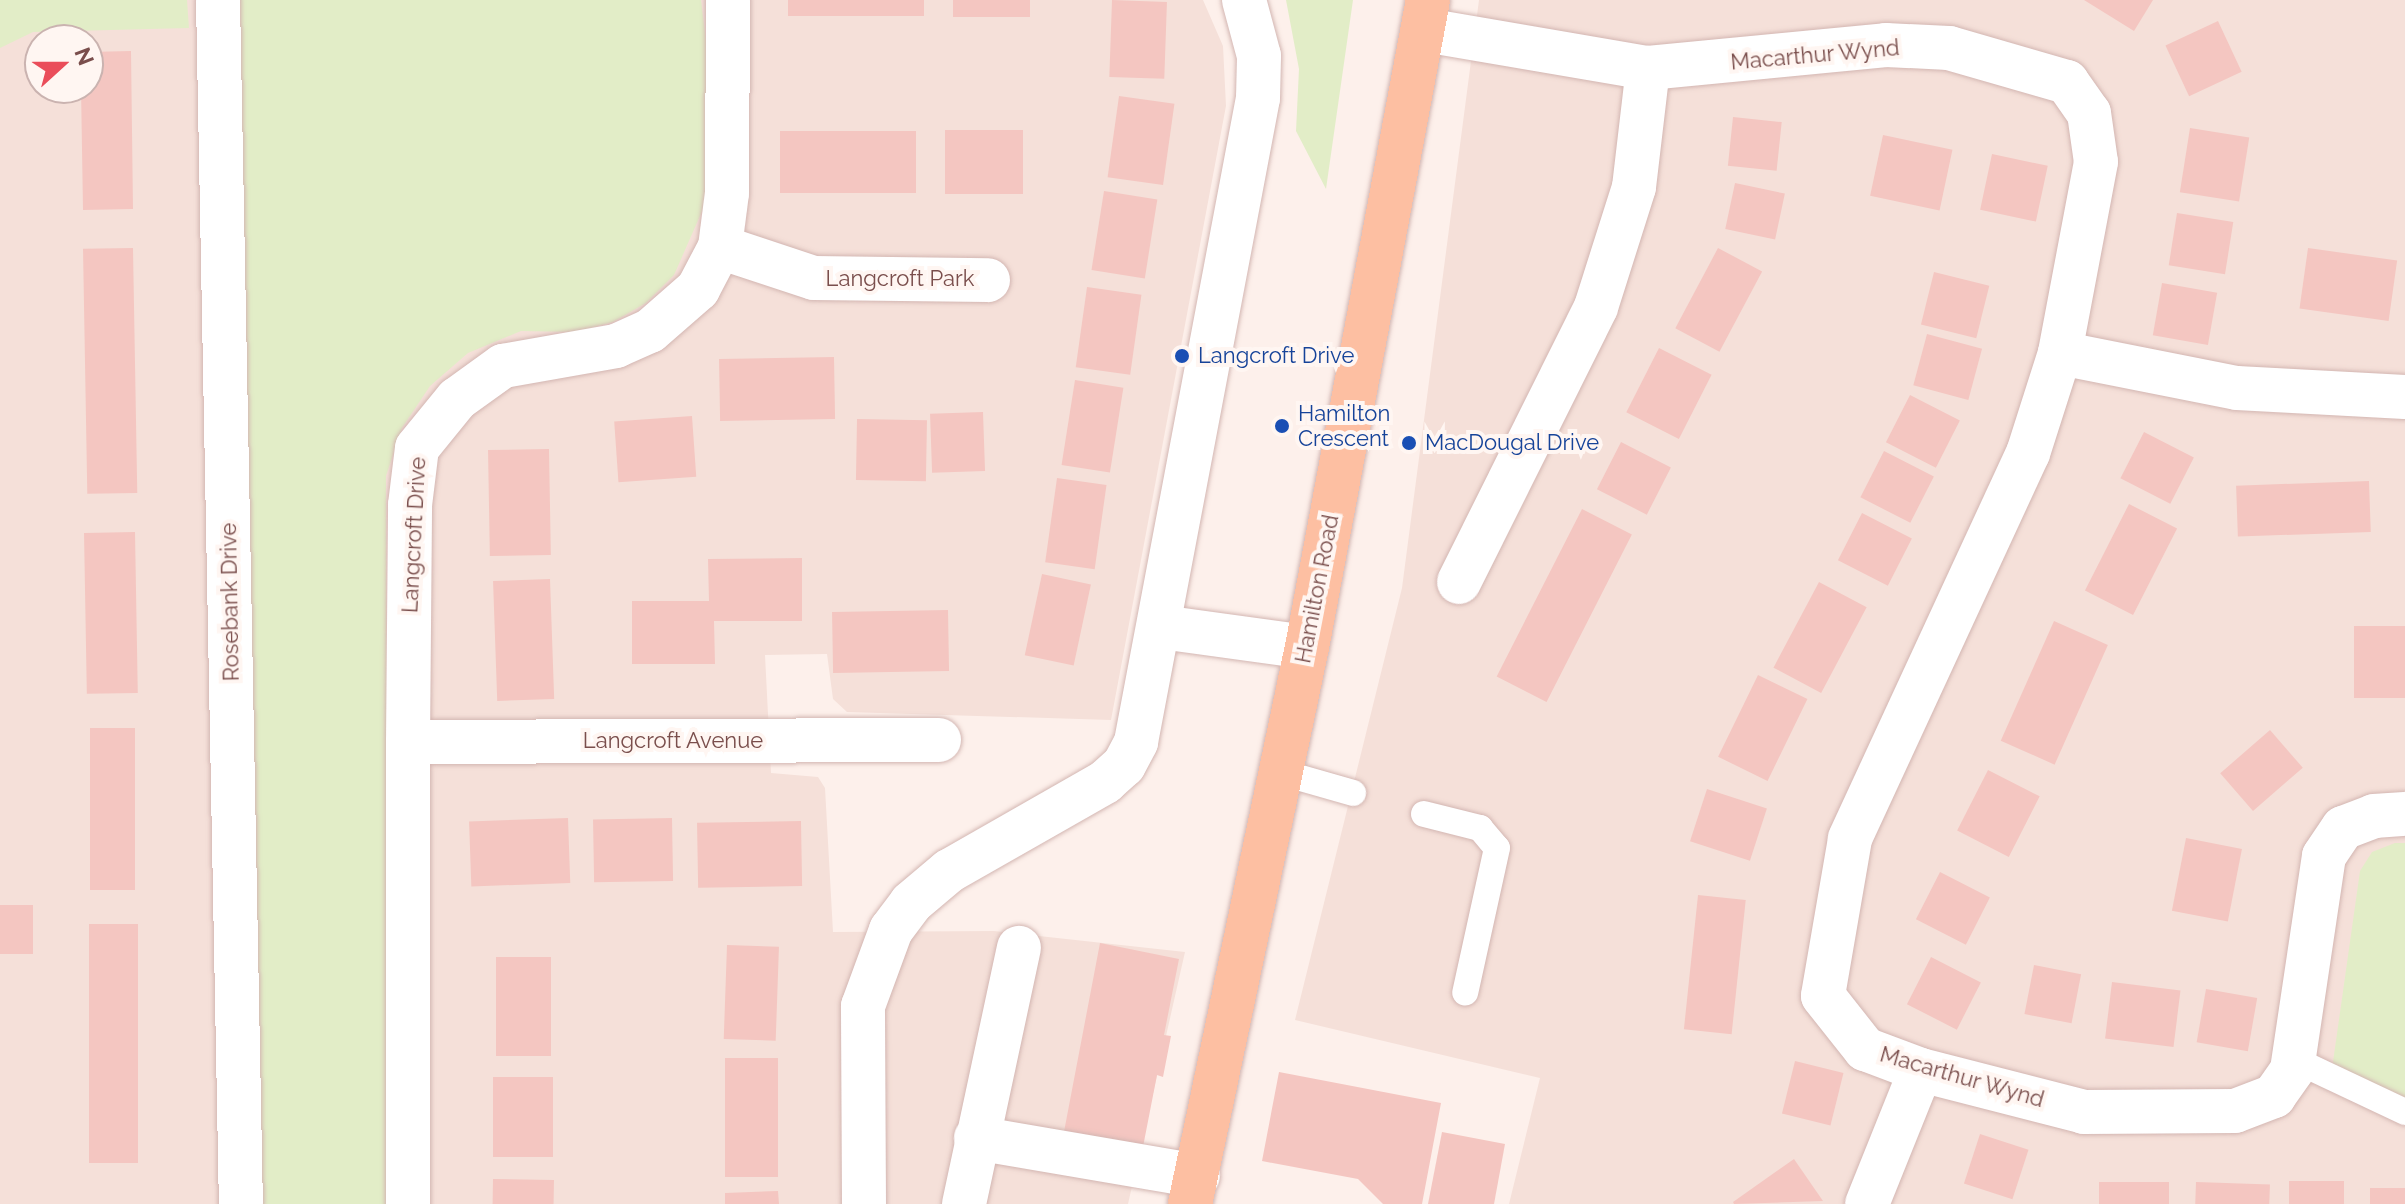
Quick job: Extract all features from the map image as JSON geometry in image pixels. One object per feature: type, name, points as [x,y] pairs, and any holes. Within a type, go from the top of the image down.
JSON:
[{"type":"main road","name":"Hamilton Road","points":[[1194,1190],[1307,647],[1426,15]]},
{"type":"street","name":"Rosebank Drive","points":[[218,0],[241,1204]]},
{"type":"street","name":"Langcroft Drive","points":[[408,1204],[410,505],[417,448],[457,399],[503,366],[616,346],[650,331],[698,289],[720,247],[727,193],[728,0]]},
{"type":"street","points":[[864,1204],[863,1006],[891,930],[911,903],[949,871],[1105,782],[1124,765],[1148,699],[1258,98],[1259,56],[1244,0]]},
{"type":"street","name":"Macarthur Wynd","points":[[1426,15],[1648,68],[1886,45],[1949,48],[2067,82],[2089,113],[2096,162],[2060,353],[2028,453],[1850,839],[1823,996],[1865,1049],[1921,1070],[2084,1112],[2235,1111],[2274,1096],[2293,1059],[2324,856],[2343,828],[2374,816],[2405,814]]},
{"type":"street","points":[[1459,582],[1596,307],[1634,187],[1648,68]]},
{"type":"street","name":"Langcroft Park","points":[[720,247],[814,278],[988,280]]},
{"type":"street","points":[[2060,353],[2237,388],[2405,397]]},
{"type":"street","points":[[1161,627],[1307,647]]},
{"type":"street","name":"Langcroft Avenue","points":[[408,742],[939,740]]},
{"type":"street","points":[[964,1204],[1019,948]]},
{"type":"street","points":[[1867,1204],[1921,1070]]},
{"type":"street","name":"Hamilton Road","points":[[976,1138],[1194,1190]]},
{"type":"lane","points":[[1280,772],[1353,793]]},
{"type":"lane","points":[[1424,814],[1480,828],[1497,848],[1465,993]]},
{"type":"lane","points":[[2293,1059],[2405,1112]]},
{"type":"shaded area","points":[[0,0],[1203,0],[1223,46],[1226,106],[1111,720],[847,712],[833,699],[827,654],[765,655],[771,773],[818,777],[825,788],[833,932],[994,931],[1185,952],[1128,1204],[0,1204]]},
{"type":"shaded area","points":[[1479,0],[2405,0],[2405,1204],[1509,1204],[1540,1078],[1295,1020],[1402,588]]},
{"type":"green space","points":[[0,0],[187,0],[189,28],[104,30],[104,24],[24,24],[24,36],[0,48]]},
{"type":"green space","points":[[240,0],[701,0],[709,65],[713,136],[703,209],[674,275],[646,303],[613,322],[575,332],[521,331],[468,353],[430,386],[402,428],[386,476],[388,1204],[251,1204]]},
{"type":"green space","points":[[1286,0],[1353,0],[1326,189],[1296,131],[1299,69]]},
{"type":"green space","points":[[2395,843],[2405,843],[2405,1101],[2332,1069],[2360,871],[2372,852]]},
{"type":"building","points":[[788,0],[924,0],[924,16],[788,16]]},
{"type":"building","points":[[953,0],[1030,0],[1030,17],[953,17]]},
{"type":"building","points":[[1112,0],[1167,2],[1164,79],[1109,77]]},
{"type":"building","points":[[2084,0],[2153,0],[2134,31]]},
{"type":"building","points":[[2218,21],[2242,72],[2189,96],[2165,46]]},
{"type":"building","points":[[131,51],[133,209],[83,210],[81,104],[104,104],[104,52]]},
{"type":"building","points":[[1119,96],[1174,104],[1163,185],[1108,177]]},
{"type":"building","points":[[1733,117],[1782,122],[1777,171],[1728,166]]},
{"type":"building","points":[[2190,128],[2249,137],[2239,202],[2180,192]]},
{"type":"building","points":[[945,130],[1023,130],[1023,194],[945,194]]},
{"type":"building","points":[[780,131],[916,131],[916,193],[780,193]]},
{"type":"building","points":[[1883,135],[1952,150],[1940,210],[1870,196]]},
{"type":"building","points":[[1992,154],[2048,166],[2036,222],[1980,210]]},
{"type":"building","points":[[1735,183],[1785,194],[1775,240],[1725,229]]},
{"type":"building","points":[[1104,191],[1157,199],[1145,278],[1091,270]]},
{"type":"building","points":[[2177,213],[2233,222],[2225,274],[2169,265]]},
{"type":"building","points":[[133,248],[137,493],[87,494],[83,249]]},
{"type":"building","points":[[1718,248],[1762,271],[1719,352],[1675,328]]},
{"type":"building","points":[[2308,248],[2397,261],[2389,321],[2300,308]]},
{"type":"building","points":[[1934,272],[1989,286],[1976,338],[1921,324]]},
{"type":"building","points":[[2162,283],[2217,293],[2208,345],[2153,335]]},
{"type":"building","points":[[1087,287],[1141,295],[1130,375],[1076,367]]},
{"type":"building","points":[[1927,334],[1982,349],[1968,400],[1913,385]]},
{"type":"building","points":[[1659,348],[1712,375],[1679,439],[1626,412]]},
{"type":"building","points":[[834,357],[835,419],[720,421],[719,359]]},
{"type":"building","points":[[1075,380],[1123,388],[1110,473],[1062,465]]},
{"type":"building","points":[[1910,395],[1960,420],[1936,468],[1886,442]]},
{"type":"building","points":[[983,412],[985,471],[932,473],[930,414]]},
{"type":"building","points":[[692,416],[696,477],[618,482],[614,421]]},
{"type":"building","points":[[857,419],[927,420],[926,481],[856,480]]},
{"type":"building","points":[[2144,432],[2194,457],[2170,504],[2120,478]]},
{"type":"building","points":[[1621,442],[1671,467],[1647,515],[1597,489]]},
{"type":"building","points":[[549,449],[551,555],[490,556],[488,450]]},
{"type":"building","points":[[1884,451],[1934,476],[1910,523],[1860,497]]},
{"type":"building","points":[[1057,478],[1107,485],[1095,569],[1045,562]]},
{"type":"building","points":[[2369,481],[2371,532],[2238,537],[2236,486]]},
{"type":"building","points":[[2129,504],[2177,529],[2133,615],[2085,590]]},
{"type":"building","points":[[1582,509],[1632,534],[1547,702],[1497,677]]},
{"type":"building","points":[[1862,513],[1912,538],[1888,586],[1838,560]]},
{"type":"building","points":[[135,532],[138,693],[87,694],[84,533]]},
{"type":"building","points":[[802,558],[802,621],[714,621],[715,664],[632,664],[632,601],[709,601],[708,559]]},
{"type":"building","points":[[1042,574],[1091,584],[1074,666],[1025,655]]},
{"type":"building","points":[[550,579],[554,699],[497,701],[493,581]]},
{"type":"building","points":[[1819,582],[1867,607],[1821,693],[1773,668]]},
{"type":"building","points":[[948,610],[949,671],[833,673],[832,612]]},
{"type":"building","points":[[2054,621],[2108,645],[2055,765],[2001,741]]},
{"type":"building","points":[[2354,626],[2405,626],[2405,698],[2354,698]]},
{"type":"building","points":[[1758,675],[1807,699],[1768,781],[1718,757]]},
{"type":"building","points":[[90,728],[135,728],[135,890],[90,890]]},
{"type":"building","points":[[2270,730],[2303,768],[2253,811],[2220,773]]},
{"type":"building","points":[[1988,770],[2040,796],[2009,857],[1957,831]]},
{"type":"building","points":[[1707,789],[1767,808],[1750,861],[1690,841]]},
{"type":"building","points":[[568,818],[570,883],[471,886],[469,821]]},
{"type":"building","points":[[672,818],[673,881],[594,882],[593,819]]},
{"type":"building","points":[[801,821],[802,886],[698,888],[697,823]]},
{"type":"building","points":[[2186,838],[2242,849],[2228,922],[2172,911]]},
{"type":"building","points":[[1940,872],[1990,897],[1966,945],[1916,919]]},
{"type":"building","points":[[1698,895],[1746,900],[1732,1034],[1684,1029]]},
{"type":"building","points":[[0,905],[33,905],[33,954],[0,954]]},
{"type":"building","points":[[89,924],[138,924],[138,1163],[89,1163]]},
{"type":"building","points":[[1100,943],[1179,959],[1164,1035],[1171,1036],[1163,1077],[1157,1075],[1142,1152],[1063,1137]]},
{"type":"building","points":[[727,945],[779,947],[776,1041],[724,1039]]},
{"type":"building","points":[[496,957],[551,957],[551,1056],[496,1056]]},
{"type":"building","points":[[1931,957],[1981,982],[1957,1030],[1907,1004]]},
{"type":"building","points":[[2034,965],[2081,974],[2072,1023],[2024,1014]]},
{"type":"building","points":[[2112,982],[2180,990],[2174,1047],[2105,1039]]},
{"type":"building","points":[[2206,989],[2257,998],[2248,1051],[2197,1042]]},
{"type":"building","points":[[725,1058],[778,1058],[778,1177],[725,1177]]},
{"type":"building","points":[[1795,1061],[1844,1073],[1830,1125],[1782,1113]]},
{"type":"building","points":[[1279,1072],[1441,1103],[1422,1204],[1383,1204],[1358,1179],[1262,1161]]},
{"type":"building","points":[[493,1077],[553,1077],[553,1157],[493,1157]]},
{"type":"building","points":[[1442,1132],[1505,1144],[1494,1204],[1428,1204]]},
{"type":"building","points":[[1980,1134],[2029,1150],[2012,1199],[1964,1183]]},
{"type":"building","points":[[1794,1159],[1823,1201],[1734,1204],[1733,1202]]},
{"type":"building","points":[[493,1179],[554,1180],[554,1204],[493,1204]]},
{"type":"building","points":[[2289,1181],[2344,1181],[2344,1204],[2289,1204]]},
{"type":"building","points":[[2099,1182],[2169,1182],[2169,1204],[2099,1204]]},
{"type":"building","points":[[2196,1182],[2270,1185],[2269,1204],[2195,1204]]},
{"type":"building","points":[[2370,1188],[2405,1188],[2405,1204],[2370,1204]]},
{"type":"building","points":[[778,1191],[779,1204],[725,1204],[725,1193]]},
{"type":"place","name":"Langcroft Drive","points":[[1182,356]]},
{"type":"place","name":"Hamilton Crescent","points":[[1282,426]]},
{"type":"place","name":"MacDougal Drive","points":[[1409,443]]}]
